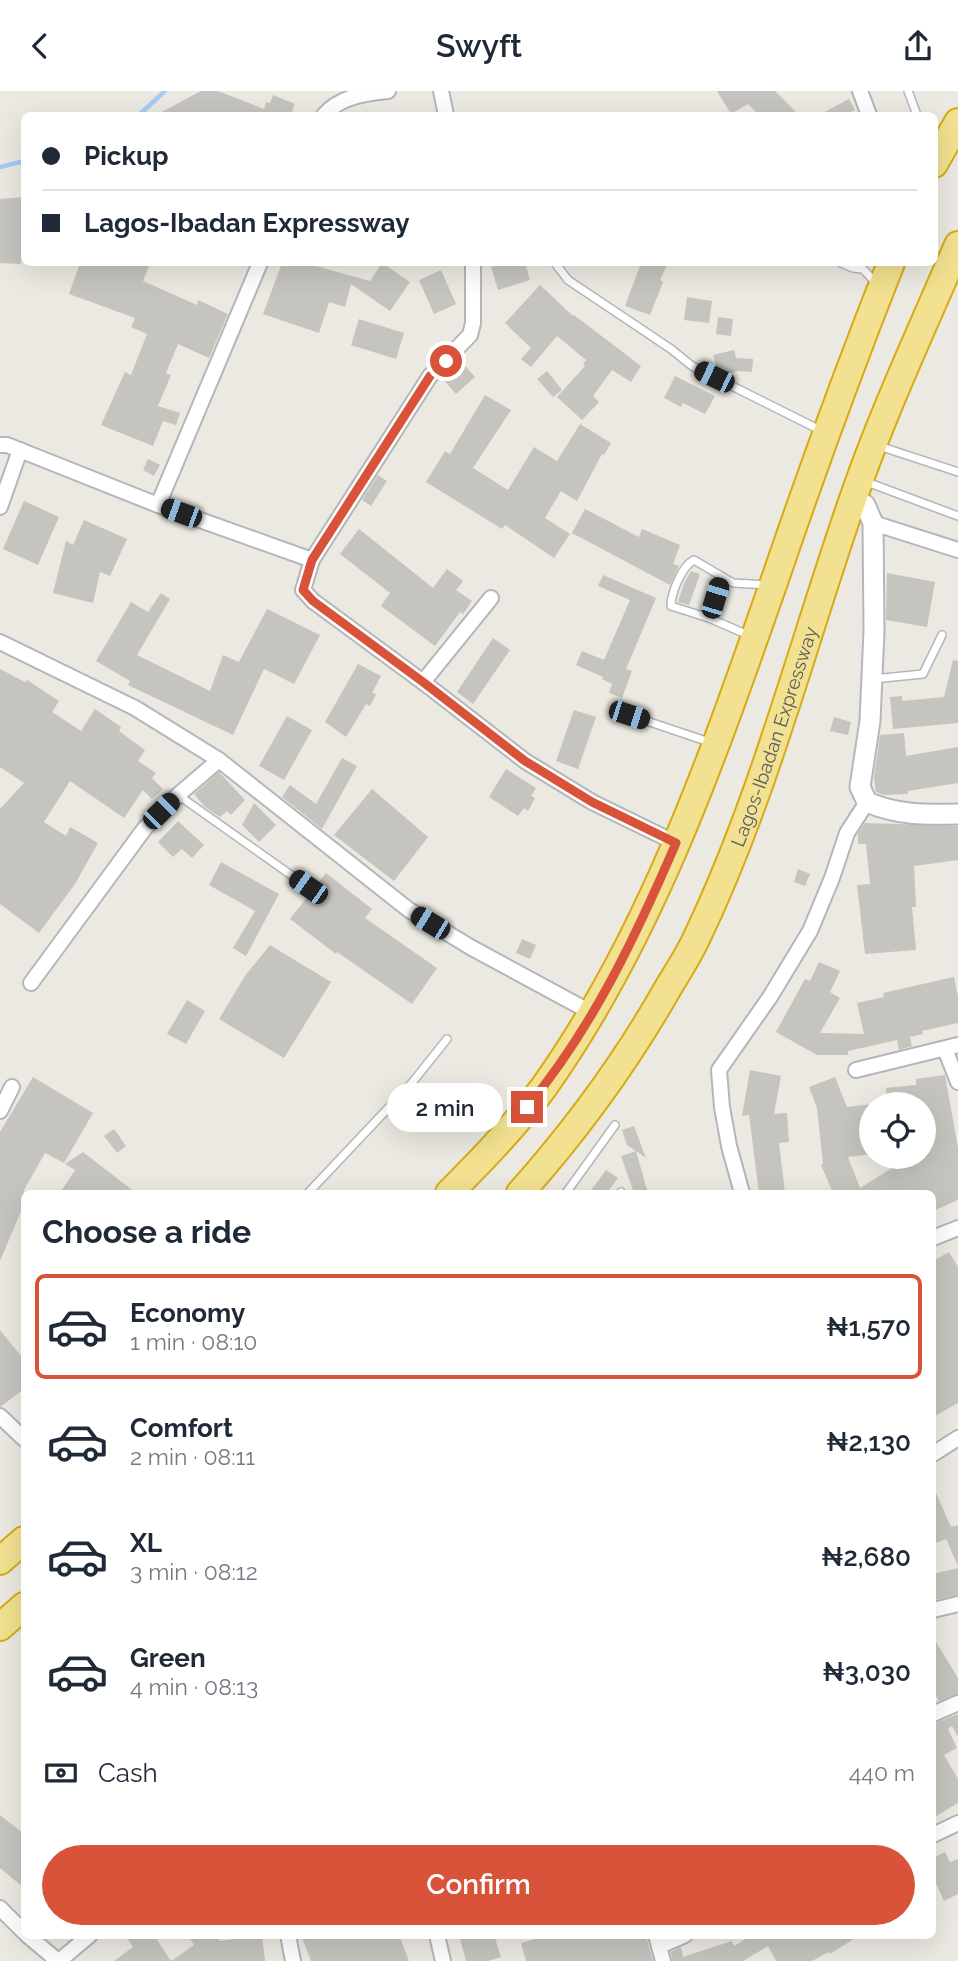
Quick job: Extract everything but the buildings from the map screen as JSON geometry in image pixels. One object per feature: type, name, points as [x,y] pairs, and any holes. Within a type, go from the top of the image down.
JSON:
[{"type":"highway","points":[[938,153],[958,122]]},
{"type":"highway","name":"Lagos-Ibadan Expressway","points":[[523,1190],[568,1139],[615,1075],[696,939],[760,781],[857,488],[948,277],[958,245]]},
{"type":"highway","points":[[452,1190],[480,1163],[542,1089],[593,1013],[639,930],[716,744],[825,433],[890,266]]},
{"type":"highway","points":[[0,1561],[21,1543]]},
{"type":"highway","points":[[0,1627],[21,1609]]},
{"type":"main road","points":[[857,488],[873,523],[874,631],[870,720],[860,787],[867,802],[887,811],[909,815],[958,814]]},
{"type":"street","points":[[328,112],[342,100],[388,91]]},
{"type":"street","points":[[442,91],[446,112]]},
{"type":"street","points":[[860,91],[868,112]]},
{"type":"street","points":[[158,505],[259,266]]},
{"type":"street","points":[[473,266],[474,323],[470,335],[430,376],[312,560],[303,590],[307,596],[525,761],[592,802],[676,843]]},
{"type":"street","points":[[0,445],[7,445],[158,505],[312,560]]},
{"type":"street","points":[[0,507],[19,450]]},
{"type":"street","points":[[873,523],[958,550]]},
{"type":"street","points":[[423,682],[491,598]]},
{"type":"street","points":[[0,642],[135,708],[219,760],[409,910],[472,948],[593,1013]]},
{"type":"street","points":[[31,983],[145,828],[219,760]]},
{"type":"street","points":[[741,1190],[729,1146],[719,1070],[770,997],[810,931],[847,833],[867,802]]},
{"type":"street","points":[[856,1070],[952,1047],[958,1082]]},
{"type":"street","points":[[0,1111],[12,1087]]},
{"type":"street","points":[[936,1237],[958,1229]]},
{"type":"street","points":[[0,1416],[21,1430]]},
{"type":"street","points":[[936,1452],[958,1438]]},
{"type":"street","points":[[936,1609],[958,1604]]},
{"type":"street","points":[[936,1713],[958,1703]]},
{"type":"street","points":[[936,1834],[958,1823]]},
{"type":"street","points":[[0,1907],[21,1929]]},
{"type":"street","points":[[32,1939],[59,1961],[85,1939]]},
{"type":"street","points":[[289,1939],[293,1961]]},
{"type":"street","points":[[438,1939],[443,1961]]},
{"type":"street","points":[[658,1941],[663,1961]]},
{"type":"lane","points":[[908,91],[916,112]]},
{"type":"lane","points":[[557,266],[568,280],[692,366],[825,433]]},
{"type":"lane","points":[[856,266],[863,269],[881,289]]},
{"type":"lane","points":[[874,445],[958,472]]},
{"type":"lane","points":[[857,488],[958,516]]},
{"type":"lane","points":[[754,638],[709,618],[671,606],[671,598],[690,561],[698,561],[722,577],[742,584],[773,585]]},
{"type":"lane","points":[[709,618],[722,577]]},
{"type":"lane","points":[[872,679],[923,674],[942,635]]},
{"type":"lane","points":[[629,715],[716,744]]},
{"type":"lane","points":[[178,795],[308,887]]},
{"type":"lane","points":[[311,1190],[411,1084],[447,1039]]},
{"type":"lane","points":[[568,1190],[615,1125]]},
{"type":"waterway","points":[[142,112],[165,91]]},
{"type":"waterway","points":[[0,167],[21,162]]},
{"type":"route","points":[[446,361],[430,376],[312,560],[303,590],[313,601],[525,761],[592,802],[676,843],[639,930],[593,1013],[527,1107]]}]
